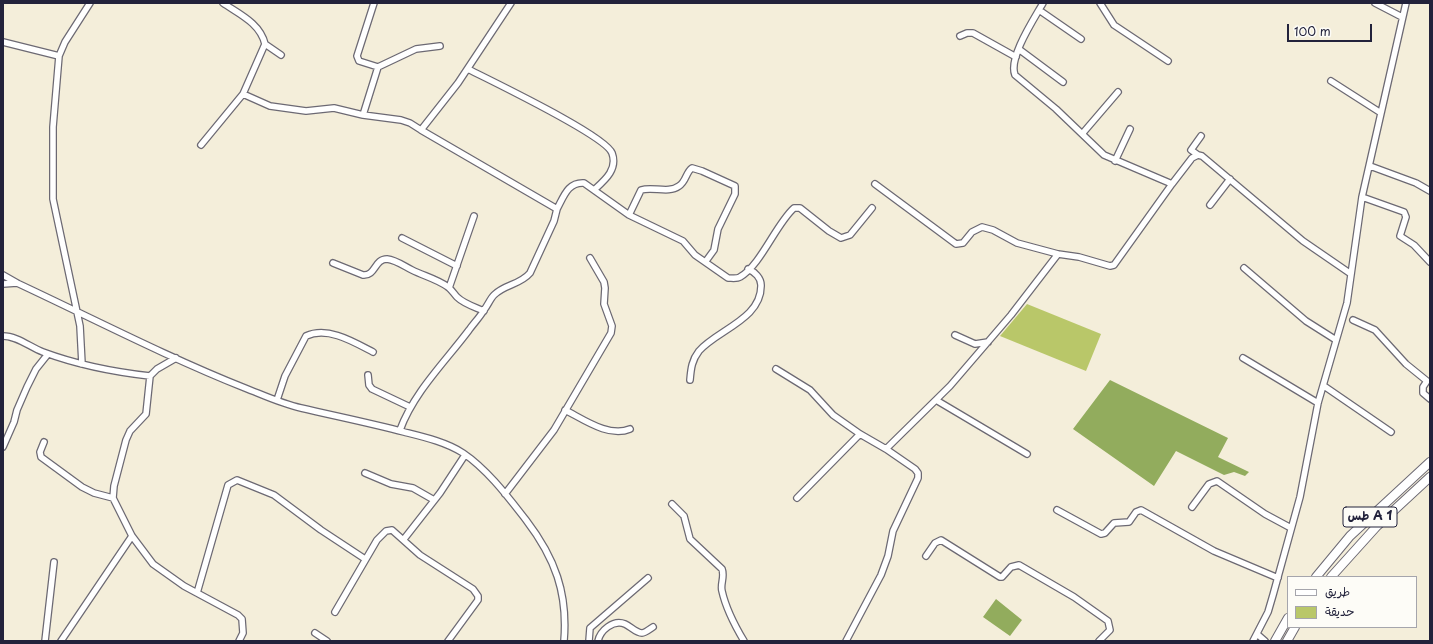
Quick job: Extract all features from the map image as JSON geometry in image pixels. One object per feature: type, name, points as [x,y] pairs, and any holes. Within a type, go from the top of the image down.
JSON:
[{"type":"highway","name":"طس A 1","points":[[1317,576],[1350,536],[1430,462]]},
{"type":"highway","name":"طس A 1","points":[[1332,576],[1377,526],[1430,477]]},
{"type":"highway","points":[[1275,641],[1287,620]]},
{"type":"highway","points":[[1287,641],[1294,628]]},
{"type":"street","points":[[82,364],[80,326],[53,198],[54,120],[59,56],[65,42],[90,3]]},
{"type":"street","points":[[223,3],[255,25],[261,32],[265,44],[280,55]]},
{"type":"street","points":[[374,3],[357,56],[359,61],[378,67],[416,49],[440,46]]},
{"type":"street","points":[[421,130],[468,69],[511,3]]},
{"type":"street","points":[[1100,3],[1114,25],[1168,61]]},
{"type":"street","points":[[1375,3],[1402,17]]},
{"type":"street","points":[[1253,641],[1258,634],[1268,612],[1278,578],[1300,497],[1318,403],[1347,303],[1362,198],[1406,3]]},
{"type":"street","points":[[1081,39],[1040,5],[1016,57],[1013,70],[1016,75],[1056,109],[1104,155],[1115,161],[1172,184]]},
{"type":"street","points":[[960,36],[967,33],[972,33],[1016,57]]},
{"type":"street","points":[[3,42],[59,56]]},
{"type":"street","points":[[201,144],[243,94],[265,44]]},
{"type":"street","points":[[1020,50],[1063,82]]},
{"type":"street","points":[[363,115],[378,67]]},
{"type":"street","points":[[468,69],[586,131],[609,148],[613,159],[611,172],[595,190]]},
{"type":"street","points":[[1331,81],[1381,112]]},
{"type":"street","points":[[1082,134],[1118,92]]},
{"type":"street","points":[[243,94],[276,108],[306,111],[334,108],[363,115],[401,120],[421,130],[557,209]]},
{"type":"street","points":[[1115,161],[1130,129]]},
{"type":"street","points":[[1201,136],[1191,150],[1202,156],[1298,237],[1351,274]]},
{"type":"street","points":[[875,184],[956,244],[963,243],[972,232],[982,227],[993,230],[1018,244],[1058,254],[1079,256],[1110,266],[1114,265],[1132,237],[1192,158],[1198,155]]},
{"type":"street","points":[[1370,166],[1416,183],[1430,191]]},
{"type":"street","points":[[629,215],[641,190],[646,188],[674,189],[683,182],[692,168],[735,186],[735,194],[718,229],[714,250],[706,261]]},
{"type":"street","points":[[1210,205],[1230,179]]},
{"type":"street","points":[[400,430],[410,407],[454,346],[484,311],[496,292],[506,286],[518,283],[530,272],[554,221],[557,209],[570,186],[576,182],[584,183],[629,215],[683,241],[692,252],[728,278],[740,277],[748,270],[794,208],[800,208],[829,231],[841,238],[850,235],[872,208]]},
{"type":"street","points":[[1362,198],[1404,212],[1406,217],[1400,236],[1414,246],[1430,262]]},
{"type":"street","points":[[449,288],[458,266],[474,216]]},
{"type":"street","points":[[402,238],[458,266]]},
{"type":"street","points":[[886,449],[936,400],[1012,315],[1058,254]]},
{"type":"street","points":[[505,494],[533,460],[554,430],[611,333],[612,326],[604,304],[604,282],[590,258]]},
{"type":"street","points":[[333,263],[368,275],[372,273],[378,262],[383,259],[389,259],[398,262],[449,288],[463,302],[484,311]]},
{"type":"street","points":[[1244,268],[1306,320],[1336,340]]},
{"type":"street","points":[[690,380],[694,358],[701,349],[746,315],[755,306],[761,289],[761,282],[756,274],[748,270]]},
{"type":"street","points":[[3,275],[176,358],[244,388],[299,408],[400,430],[446,445],[465,455],[505,494],[539,537],[552,558],[563,600],[565,623],[564,641]]},
{"type":"street","points":[[3,284],[17,283]]},
{"type":"street","points":[[1353,320],[1375,330],[1406,364],[1429,380],[1423,388],[1423,393],[1430,399]]},
{"type":"street","points":[[277,400],[285,376],[306,336],[317,333],[342,337],[373,352]]},
{"type":"street","points":[[955,335],[975,344],[989,341]]},
{"type":"street","points":[[3,336],[17,340],[48,354],[82,364],[109,371],[150,376]]},
{"type":"street","points":[[3,447],[27,387],[36,370],[48,354]]},
{"type":"street","points":[[176,358],[158,369],[150,376],[146,414],[130,431],[126,440],[114,486],[113,498],[116,506],[127,523],[132,536],[153,564],[165,574],[238,615],[242,619],[243,633],[239,641]]},
{"type":"street","points":[[1243,358],[1318,403]]},
{"type":"street","points":[[776,369],[810,390],[833,415],[860,434],[915,468],[918,473],[918,478],[893,531],[888,556],[881,575],[846,641]]},
{"type":"street","points":[[368,375],[369,385],[372,389],[410,407]]},
{"type":"street","points":[[1324,386],[1391,432]]},
{"type":"street","points":[[936,400],[1027,454]]},
{"type":"street","points":[[565,410],[596,425],[613,431],[625,431],[630,429]]},
{"type":"street","points":[[797,498],[860,434]]},
{"type":"street","points":[[44,442],[40,452],[41,457],[82,487],[94,493],[113,498]]},
{"type":"street","points":[[404,539],[434,500],[465,455]]},
{"type":"street","points":[[365,473],[391,484],[413,488],[434,500]]},
{"type":"street","points":[[197,593],[228,485],[238,480],[274,495],[321,530],[365,559]]},
{"type":"street","points":[[1192,507],[1209,484],[1217,481],[1265,514],[1291,528]]},
{"type":"street","points":[[672,504],[684,516],[690,539],[722,569],[724,573],[722,590],[732,618],[744,641]]},
{"type":"street","points":[[1057,510],[1101,534],[1105,533],[1114,524],[1129,522],[1136,512],[1141,510],[1214,551],[1278,578]]},
{"type":"street","points":[[335,612],[377,540],[386,531],[392,530],[404,539],[420,555],[473,589],[478,596],[478,600],[448,641]]},
{"type":"street","points":[[61,641],[132,536]]},
{"type":"street","points":[[926,556],[935,542],[941,540],[1000,577],[1002,577],[1010,567],[1019,564],[1074,597],[1108,621],[1110,630],[1099,641]]},
{"type":"street","points":[[45,641],[54,562]]},
{"type":"street","points":[[590,641],[590,628],[648,578]]},
{"type":"street","points":[[598,641],[603,630],[619,623],[625,624],[639,633],[643,633],[653,627]]},
{"type":"street","points":[[315,633],[327,641]]},
{"type":"street","points":[[1258,634],[1265,641]]},
{"type":"green space","points":[[1027,304],[1101,334],[1086,371],[1000,336]]},
{"type":"green space","points":[[1110,380],[1228,438],[1218,457],[1249,472],[1245,476],[1234,472],[1224,475],[1176,451],[1154,486],[1073,429]]},
{"type":"green space","points":[[996,599],[1022,620],[1010,636],[983,617]]}]
